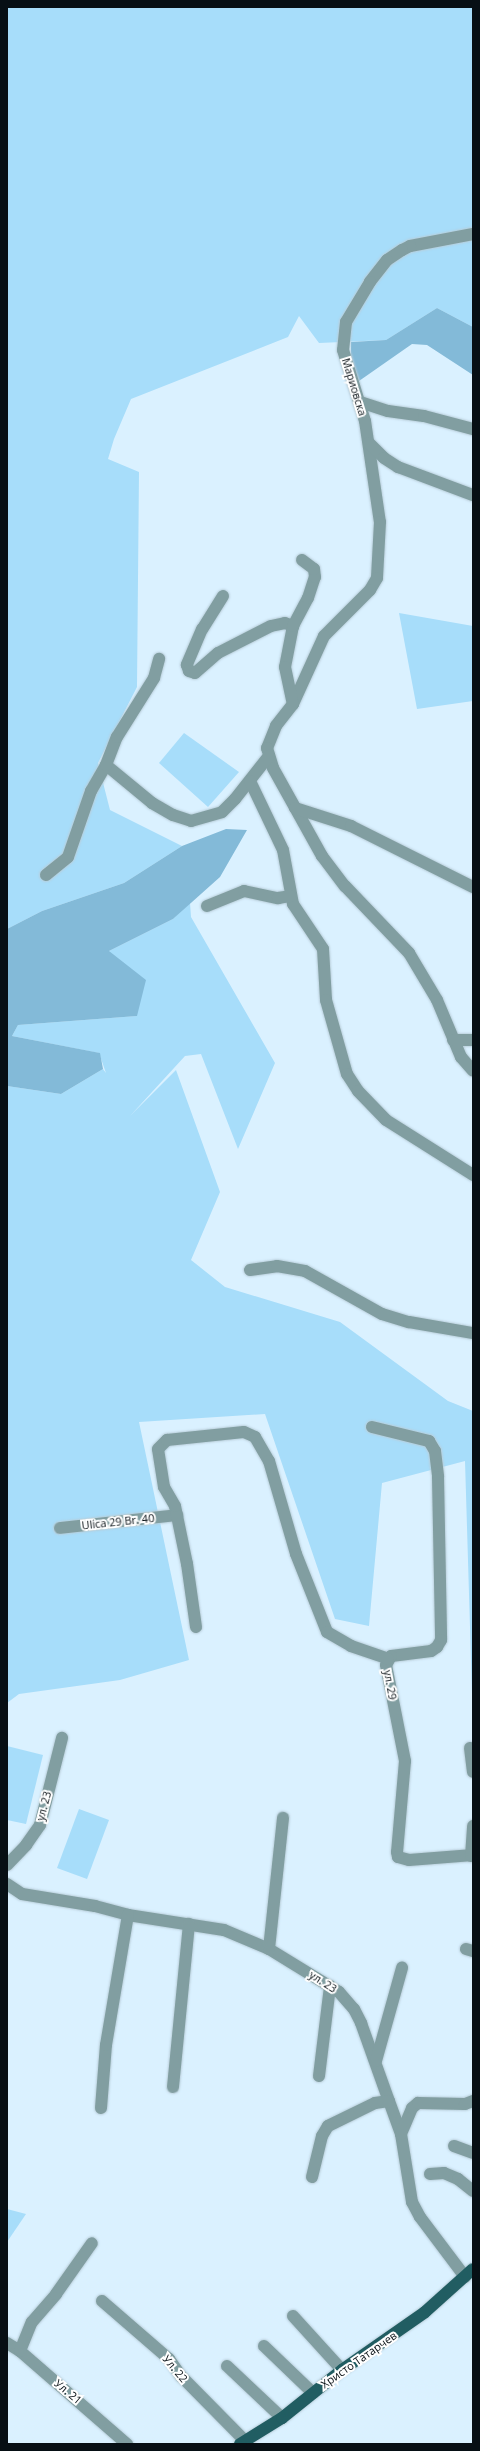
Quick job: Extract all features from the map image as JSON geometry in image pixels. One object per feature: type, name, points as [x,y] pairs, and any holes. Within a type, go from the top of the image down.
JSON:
[{"type":"main road","name":"Христо Татарчев","points":[[242,2442],[282,2418],[342,2370],[413,2322],[471,2271]]},
{"type":"street","name":"Мариовска","points":[[293,704],[324,636],[370,590],[377,578],[380,522],[369,443],[360,402],[343,350],[343,336],[346,322],[370,282],[388,260],[410,246],[473,234]]},
{"type":"street","points":[[360,402],[388,411],[424,416],[473,428]]},
{"type":"street","points":[[369,443],[384,458],[398,467],[473,495]]},
{"type":"street","points":[[302,560],[314,569],[315,577],[311,592],[293,626],[285,666],[293,704],[269,738],[268,756],[322,856],[345,886],[410,953],[437,1000],[453,1040],[473,1071]]},
{"type":"street","points":[[223,596],[196,642],[188,665],[190,673],[195,673],[218,653],[271,626],[285,623],[293,626]]},
{"type":"street","points":[[46,875],[68,857],[91,791],[106,765],[118,737],[154,678],[159,659]]},
{"type":"street","points":[[106,765],[152,803],[173,815],[191,820],[222,812],[250,781],[268,756]]},
{"type":"street","points":[[250,781],[283,850],[290,896],[323,949],[326,1000],[347,1074],[358,1091],[386,1120],[473,1176]]},
{"type":"street","points":[[295,808],[351,826],[473,887]]},
{"type":"street","points":[[207,906],[244,892],[278,898],[290,896]]},
{"type":"street","points":[[453,1040],[473,1040]]},
{"type":"street","points":[[250,1270],[277,1266],[305,1272],[382,1314],[409,1322],[473,1333]]},
{"type":"street","name":"ул. 29","points":[[372,1427],[429,1441],[435,1451],[438,1477],[441,1640],[438,1647],[431,1651],[395,1655],[388,1660],[387,1676],[404,1761],[398,1857],[409,1860],[472,1855]]},
{"type":"street","points":[[196,1627],[187,1564],[177,1515],[175,1506],[164,1487],[158,1449],[160,1444],[167,1440],[244,1432],[250,1434],[260,1443],[269,1461],[296,1554],[327,1632],[351,1646],[388,1660]]},
{"type":"street","name":"Ulica 29 Br. 40","points":[[60,1528],[177,1515]]},
{"type":"street","name":"ул. 23","points":[[7,1865],[26,1845],[40,1825],[62,1738]]},
{"type":"street","points":[[470,1748],[473,1772]]},
{"type":"street","points":[[269,1949],[283,1818]]},
{"type":"street","points":[[472,1855],[473,1826]]},
{"type":"street","name":"ул. 23","points":[[7,1884],[22,1894],[95,1906],[128,1915],[224,1930],[269,1949],[318,1976],[347,1999],[354,2009],[401,2134],[412,2202],[420,2217],[471,2271]]},
{"type":"street","points":[[101,2108],[106,2045],[128,1915]]},
{"type":"street","points":[[173,2087],[189,1924]]},
{"type":"street","points":[[375,2065],[402,1968]]},
{"type":"street","points":[[319,2076],[330,1986]]},
{"type":"street","points":[[312,2177],[322,2136],[328,2126],[375,2103],[389,2101]]},
{"type":"street","points":[[401,2134],[412,2108],[418,2103],[465,2104],[473,2101]]},
{"type":"street","points":[[454,2146],[473,2153]]},
{"type":"street","points":[[430,2174],[444,2173],[458,2179],[473,2191]]},
{"type":"street","points":[[20,2351],[32,2322],[56,2294],[92,2243]]},
{"type":"street","name":"Ул. 22","points":[[102,2301],[169,2359],[180,2376],[242,2442]]},
{"type":"street","points":[[293,2316],[342,2370]]},
{"type":"street","name":"Ул. 21","points":[[7,2343],[20,2351],[127,2444]]},
{"type":"street","points":[[264,2346],[313,2393]]},
{"type":"street","points":[[227,2366],[282,2418]]},
{"type":"shaded area","points":[[7,7],[473,7],[473,327],[437,308],[386,340],[319,343],[299,316],[288,337],[131,399],[114,439],[108,459],[139,472],[137,687],[98,763],[110,810],[182,846],[124,883],[42,911],[7,929]]},
{"type":"shaded area","points":[[437,308],[473,327],[473,375],[427,345],[412,344],[359,381],[351,361],[351,342],[386,340]]},
{"type":"shaded area","points":[[399,613],[473,626],[473,701],[417,709]]},
{"type":"shaded area","points":[[184,733],[239,772],[208,807],[159,763]]},
{"type":"shaded area","points":[[226,829],[247,830],[220,877],[173,919],[109,951],[146,980],[137,1016],[18,1025],[12,1036],[100,1053],[103,1069],[61,1094],[7,1086],[7,929],[42,911],[124,883],[182,846]]},
{"type":"shaded area","points":[[190,903],[191,917],[275,1063],[238,1149],[201,1054],[185,1056],[130,1116],[176,1070],[220,1192],[191,1260],[225,1287],[340,1322],[448,1401],[473,1411],[473,1727],[465,1461],[382,1483],[369,1626],[335,1619],[265,1414],[139,1422],[189,1660],[120,1680],[19,1694],[7,1703],[7,1086],[61,1094],[103,1069],[106,1073],[99,1053],[12,1036],[18,1025],[137,1016],[109,951],[173,919]]},
{"type":"shaded area","points":[[7,1746],[43,1755],[26,1824],[7,1820]]},
{"type":"shaded area","points":[[79,1809],[109,1820],[87,1879],[57,1868]]},
{"type":"shaded area","points":[[7,2209],[26,2214],[7,2242]]}]
